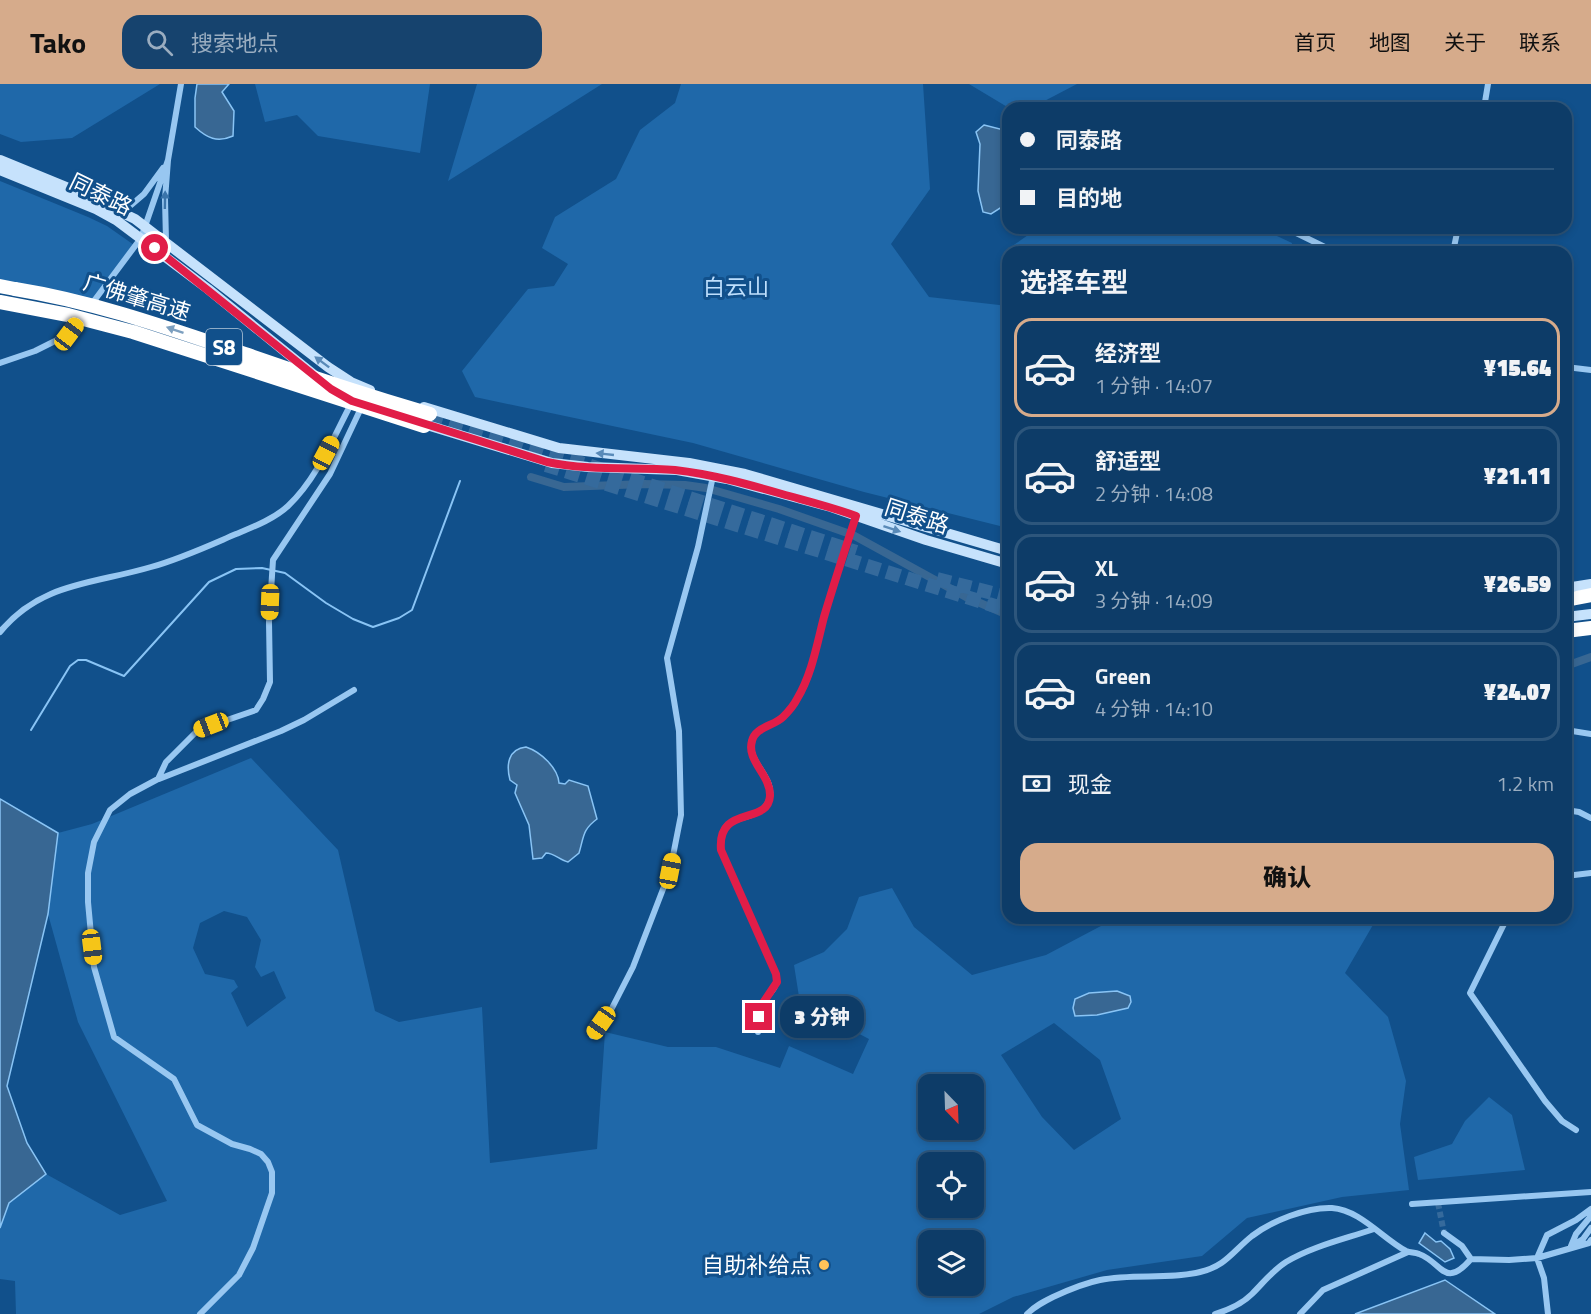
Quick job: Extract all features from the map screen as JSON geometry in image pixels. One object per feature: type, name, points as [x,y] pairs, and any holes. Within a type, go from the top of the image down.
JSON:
[{"type":"highway","name":"广佛肇高速","points":[[0,286],[60,297],[140,318],[336,385],[427,420],[133,332],[68,315],[0,302]]},
{"type":"highway","points":[[1572,600],[1591,597]]},
{"type":"highway","points":[[1572,631],[1591,628]]},
{"type":"main road","name":"同泰路","points":[[0,160],[123,212],[146,225],[328,367],[351,382],[368,389],[549,446],[724,469],[1002,549]]},
{"type":"main road","name":"同泰路","points":[[0,170],[96,209],[116,220],[208,289],[331,389],[358,403],[552,463],[580,467],[677,470],[713,476],[831,507],[1002,562]]},
{"type":"main road","points":[[1572,587],[1591,584]]},
{"type":"main road","points":[[1572,616],[1591,614]]},
{"type":"street","points":[[166,241],[165,199],[168,160],[181,84]]},
{"type":"street","points":[[1485,102],[1488,84]]},
{"type":"street","points":[[123,212],[144,194],[168,160]]},
{"type":"street","points":[[0,363],[35,351],[69,334],[141,238],[168,160]]},
{"type":"street","points":[[1298,234],[1323,246]]},
{"type":"street","points":[[1572,368],[1591,370]]},
{"type":"street","points":[[0,632],[35,601],[71,585],[153,567],[255,526],[287,507],[317,470],[358,403]]},
{"type":"street","points":[[158,779],[166,762],[198,730],[256,710],[263,699],[270,682],[270,592],[273,560],[330,474],[358,403]]},
{"type":"street","points":[[592,1036],[610,1010],[633,967],[670,871],[681,816],[679,731],[667,658],[698,547],[713,476]]},
{"type":"street","points":[[758,1032],[761,1006],[774,989],[777,982],[776,974],[721,850],[720,839],[723,828],[763,810],[768,803],[770,796],[767,782],[750,752],[752,739],[762,728],[782,718],[798,699],[812,665],[856,516]]},
{"type":"street","points":[[200,1314],[238,1275],[253,1248],[272,1193],[272,1172],[268,1162],[261,1154],[232,1144],[196,1125],[183,1093],[174,1079],[114,1037],[94,967],[89,918],[88,873],[94,842],[110,810],[130,794],[158,779],[281,731],[354,690]]},
{"type":"street","points":[[1572,731],[1591,734]]},
{"type":"street","points":[[1572,811],[1591,818]]},
{"type":"street","points":[[1572,875],[1591,873]]},
{"type":"street","points":[[1504,924],[1470,993],[1545,1101],[1562,1121],[1576,1130]]},
{"type":"street","points":[[1412,1204],[1591,1192]]},
{"type":"street","points":[[1027,1314],[1035,1306],[1065,1291],[1101,1280],[1202,1272],[1226,1262],[1250,1237],[1271,1223],[1296,1214],[1329,1208],[1347,1211],[1408,1252],[1420,1254],[1449,1273],[1463,1269],[1471,1259]]},
{"type":"street","points":[[1548,1314],[1544,1278],[1537,1258],[1547,1235],[1591,1209]]},
{"type":"street","points":[[1571,1246],[1576,1233],[1591,1216]]},
{"type":"street","points":[[1571,1246],[1582,1239],[1591,1228]]},
{"type":"street","points":[[1215,1314],[1229,1310],[1251,1295],[1270,1273],[1287,1261],[1374,1229]]},
{"type":"street","points":[[1444,1233],[1462,1246],[1471,1259]]},
{"type":"street","points":[[1471,1259],[1537,1258],[1571,1246],[1589,1243],[1591,1240]]},
{"type":"street","points":[[1300,1314],[1323,1290],[1408,1252]]},
{"type":"green space","points":[[0,84],[160,84],[72,138],[21,142],[0,134]]},
{"type":"green space","points":[[255,84],[430,84],[420,153],[318,136],[297,115],[265,122]]},
{"type":"green space","points":[[477,84],[602,84],[448,181]]},
{"type":"green space","name":"白云山","points":[[681,84],[923,84],[930,189],[891,244],[929,297],[1002,305],[1002,526],[864,492],[693,443],[475,397],[462,371],[528,289],[554,286],[568,264],[542,248],[555,217],[616,179],[640,130],[675,103]]},
{"type":"green space","points":[[969,84],[1077,84],[1042,102],[1002,104]]},
{"type":"green space","points":[[0,181],[107,226],[134,245],[94,301],[0,281]]},
{"type":"green space","points":[[1030,234],[1273,234],[1292,243],[1292,246],[1012,246]]},
{"type":"green space","points":[[251,758],[338,850],[375,1011],[399,1022],[482,1007],[490,1163],[597,1149],[605,1032],[668,1047],[716,1047],[780,1068],[789,1046],[853,1074],[869,1039],[800,1003],[794,965],[824,952],[847,929],[859,897],[892,888],[914,927],[972,975],[1046,955],[1105,924],[1374,924],[1345,973],[1388,1017],[1406,1081],[1400,1124],[1409,1190],[1342,1197],[1247,1218],[1202,1256],[1107,1270],[1013,1297],[979,1314],[16,1314],[15,1281],[0,1279],[0,1228],[9,1203],[46,1174],[120,1215],[167,1201],[78,1022],[48,914],[58,833],[92,824]],"holes":[[[224,911],[247,917],[261,940],[255,967],[261,977],[274,971],[286,998],[247,1027],[231,993],[238,987],[234,980],[205,974],[193,948],[200,923]],[[1054,1023],[1100,1060],[1121,1119],[1074,1150],[1042,1117],[1001,1055]]]},
{"type":"green space","points":[[1489,1097],[1512,1115],[1525,1170],[1418,1180],[1414,1157],[1452,1144],[1465,1121]]},
{"type":"shaded area","points":[[197,84],[229,84],[222,92],[234,111],[233,136],[217,139],[204,134],[195,127]]},
{"type":"shaded area","points":[[984,125],[1002,130],[1002,207],[991,214],[983,212],[978,191],[980,144],[976,132]]},
{"type":"shaded area","points":[[526,747],[548,761],[556,772],[559,783],[565,784],[569,780],[588,786],[597,819],[586,830],[579,853],[568,862],[546,853],[542,858],[533,859],[529,825],[515,793],[517,785],[510,780],[508,769],[512,754]]},
{"type":"shaded area","points":[[0,799],[58,833],[48,914],[7,1086],[27,1143],[46,1174],[9,1203],[0,1228]]},
{"type":"shaded area","points":[[1117,991],[1130,996],[1131,1002],[1128,1008],[1097,1015],[1075,1016],[1073,1008],[1075,999],[1089,993]]},
{"type":"shaded area","points":[[1425,1233],[1436,1242],[1441,1241],[1450,1249],[1454,1258],[1445,1262],[1419,1243]]},
{"type":"shaded area","points":[[1445,1280],[1495,1314],[1355,1314]]},
{"type":"waterway","points":[[531,477],[564,487],[644,484],[706,488],[779,509],[853,535],[966,597],[1002,612]]},
{"type":"waterway","points":[[31,730],[70,666],[78,660],[86,660],[124,676],[209,582],[236,569],[262,568],[285,573],[326,603],[353,619],[373,627],[399,618],[412,610],[460,481]]},
{"type":"waterway","points":[[1572,664],[1591,657]]},
{"type":"tunnel","points":[[430,414],[856,552]]},
{"type":"tunnel","points":[[546,465],[1002,608]]},
{"type":"tunnel","points":[[937,579],[1002,595]]},
{"type":"tunnel","points":[[1438,1203],[1444,1233]]},
{"type":"place","name":"自助补给点","points":[[824,1265]]},
{"type":"route","points":[[155,248],[331,389],[352,401],[547,462],[580,467],[677,470],[751,485],[856,516],[820,630],[812,665],[798,699],[782,718],[762,728],[752,739],[750,752],[767,782],[770,796],[768,803],[763,810],[723,828],[720,839],[721,850],[776,974],[777,982],[761,1006],[759,1017]]}]
